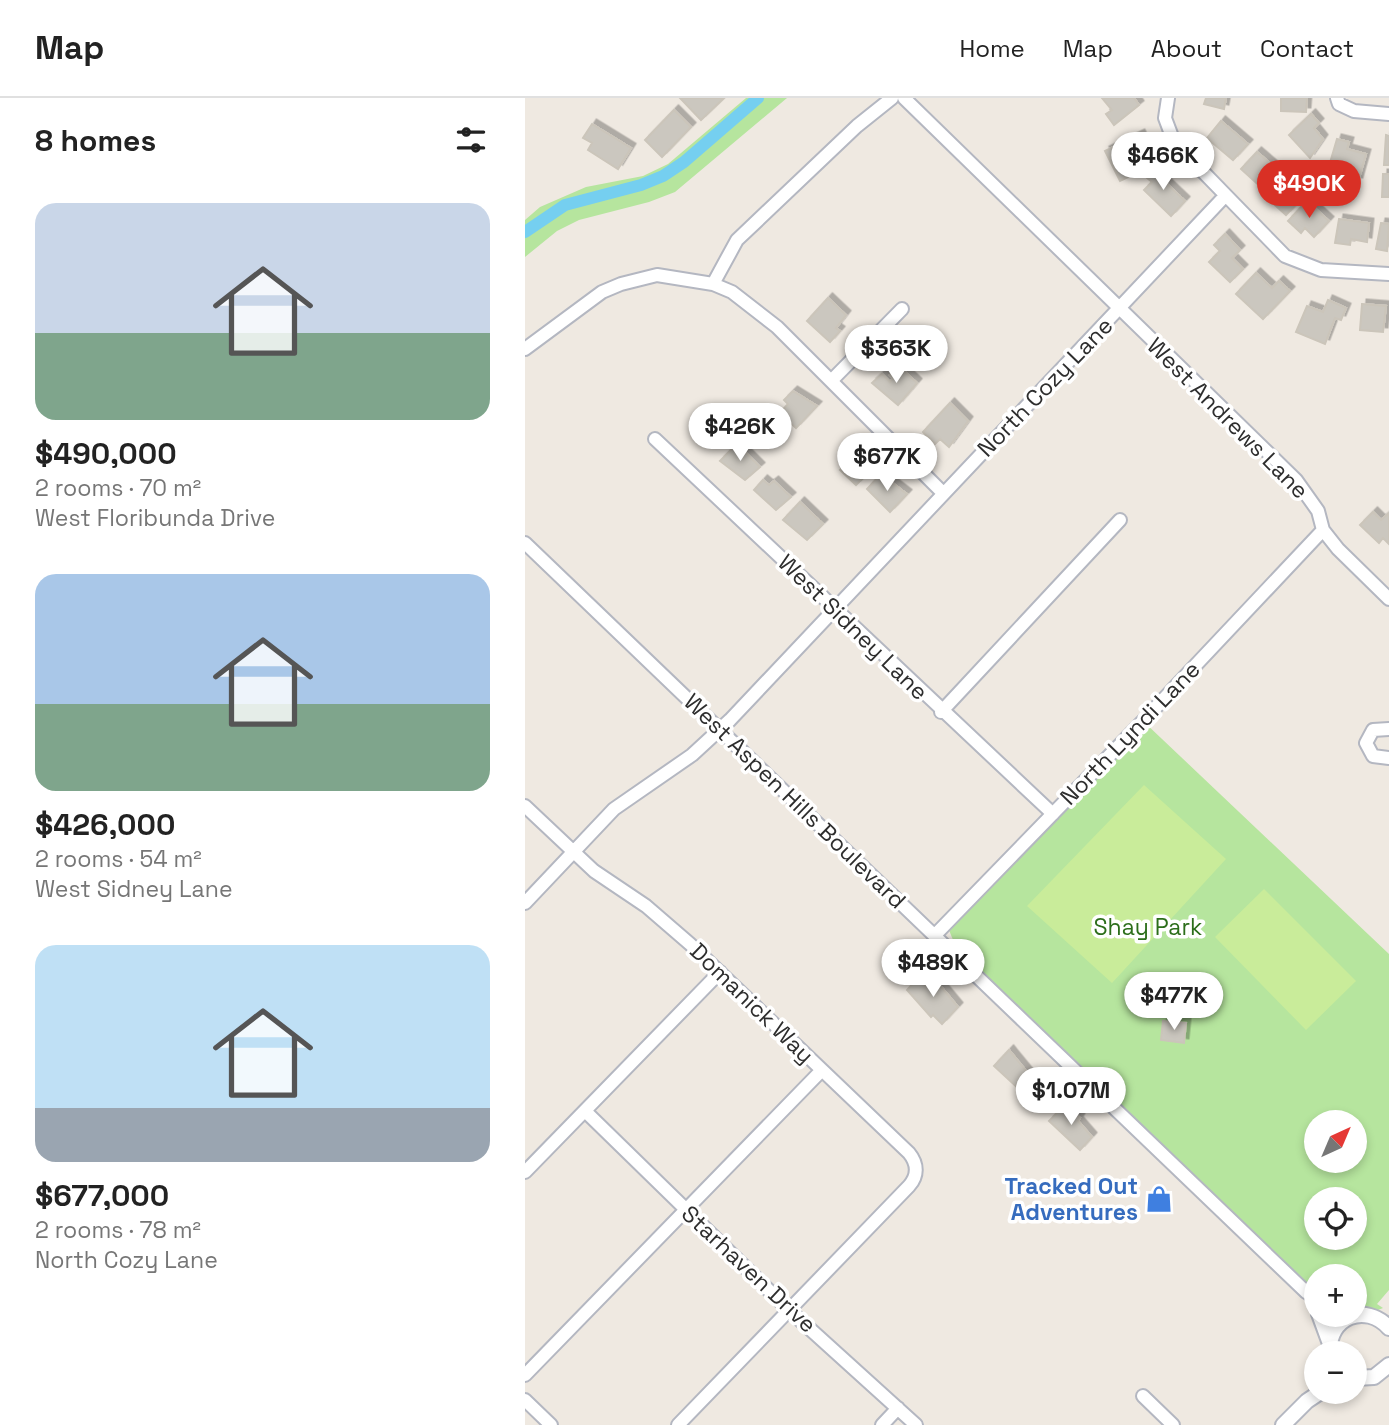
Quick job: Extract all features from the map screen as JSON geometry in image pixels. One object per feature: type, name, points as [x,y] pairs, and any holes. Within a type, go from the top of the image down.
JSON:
[{"type":"street","points":[[713,284],[729,250],[752,225],[857,125],[892,98]]},
{"type":"street","name":"West Andrews Lane","points":[[904,98],[1296,480],[1318,511],[1323,530],[1353,565],[1389,599]]},
{"type":"street","points":[[1168,98],[1165,118],[1174,142],[1285,256],[1321,270],[1389,274]]},
{"type":"street","points":[[1337,98],[1339,104],[1346,109],[1389,114]]},
{"type":"street","name":"North Cozy Lane","points":[[525,903],[572,850],[621,803],[692,755],[720,729],[942,492],[1226,196]]},
{"type":"street","points":[[525,349],[602,292],[621,284],[657,275],[713,284],[750,304],[832,380],[942,492]]},
{"type":"street","points":[[832,380],[902,309]]},
{"type":"street","name":"West Sidney Lane","points":[[655,439],[941,712],[1053,814]]},
{"type":"street","points":[[941,712],[1120,520]]},
{"type":"street","name":"North Lyndi Lane","points":[[936,934],[1323,530]]},
{"type":"street","name":"West Aspen Hills Boulevard","points":[[525,543],[1304,1288]]},
{"type":"street","points":[[1389,728],[1373,730],[1366,743],[1373,757],[1389,758]]},
{"type":"street","name":"Domanick Way","points":[[525,806],[603,877],[655,913],[909,1153],[916,1171],[909,1186],[789,1310]]},
{"type":"street","points":[[525,1172],[720,972]]},
{"type":"street","points":[[525,1375],[822,1070]]},
{"type":"street","name":"Starhaven Drive","points":[[585,1111],[789,1310],[916,1425]]},
{"type":"street","points":[[678,1425],[789,1310]]},
{"type":"street","points":[[1367,1316],[1375,1317],[1389,1328]]},
{"type":"street","points":[[1374,1377],[1389,1365]]},
{"type":"street","points":[[1367,1377],[1374,1377],[1389,1384]]},
{"type":"street","points":[[1143,1396],[1173,1425]]},
{"type":"street","points":[[525,1400],[551,1425]]},
{"type":"street","points":[[1283,1425],[1304,1404]]},
{"type":"street","points":[[882,1425],[898,1408]]},
{"type":"green space","points":[[746,98],[787,98],[675,192],[649,202],[579,220],[557,231],[525,257],[525,220],[540,207],[586,187],[643,176],[668,164]]},
{"type":"green space","name":"Shay Park","points":[[1143,721],[1389,954],[1389,1290],[1377,1304],[1383,1308],[1367,1308],[1367,1264],[1304,1264],[1304,1281],[1297,1275],[956,947],[946,923]]},
{"type":"green space","points":[[1144,785],[1226,859],[1112,983],[1027,906]]},
{"type":"green space","points":[[1264,889],[1356,981],[1306,1030],[1215,937]]},
{"type":"building","points":[[680,98],[724,98],[701,120]]},
{"type":"building","points":[[1102,98],[1134,98],[1139,105],[1114,125],[1106,114],[1112,110]]},
{"type":"building","points":[[1206,98],[1226,98],[1224,109],[1204,104]]},
{"type":"building","points":[[1281,98],[1307,98],[1306,112],[1281,111]]},
{"type":"building","points":[[674,110],[691,127],[662,157],[645,140]]},
{"type":"building","points":[[1311,114],[1319,123],[1314,128],[1323,139],[1310,158],[1289,135]]},
{"type":"building","points":[[1221,121],[1248,144],[1233,160],[1207,138]]},
{"type":"building","points":[[592,124],[631,148],[618,169],[588,150],[592,143],[583,138]]},
{"type":"building","points":[[1140,134],[1146,147],[1137,152],[1145,169],[1120,181],[1105,151]]},
{"type":"building","points":[[1386,135],[1389,136],[1389,165],[1384,165]]},
{"type":"building","points":[[1337,139],[1349,142],[1347,149],[1366,154],[1358,182],[1327,173]]},
{"type":"building","points":[[1257,152],[1278,170],[1262,188],[1241,169]]},
{"type":"building","points":[[1158,167],[1169,178],[1165,182],[1185,201],[1171,216],[1144,190],[1152,182],[1147,178]]},
{"type":"building","points":[[1383,174],[1389,174],[1389,197],[1382,197]]},
{"type":"building","points":[[1281,179],[1301,199],[1286,215],[1265,196]]},
{"type":"building","points":[[1307,201],[1329,221],[1314,237],[1305,228],[1301,233],[1288,221]]},
{"type":"building","points":[[1339,219],[1369,223],[1367,242],[1351,239],[1350,245],[1335,243]]},
{"type":"building","points":[[1381,223],[1389,224],[1387,251],[1376,249]]},
{"type":"building","points":[[1225,234],[1240,250],[1232,258],[1243,269],[1230,282],[1209,262],[1220,251],[1214,245]]},
{"type":"building","points":[[1256,273],[1272,288],[1279,281],[1290,291],[1263,319],[1236,294]]},
{"type":"building","points":[[828,298],[846,315],[836,328],[840,331],[830,342],[807,321]]},
{"type":"building","points":[[1328,300],[1346,308],[1341,320],[1335,318],[1325,344],[1296,332],[1307,306],[1323,312]]},
{"type":"building","points":[[1362,304],[1386,306],[1383,332],[1360,330]]},
{"type":"building","points":[[900,367],[917,383],[898,405],[872,383],[882,374],[890,382],[893,378],[890,375]]},
{"type":"building","points":[[793,391],[817,406],[796,428],[780,413],[788,404],[784,400]]},
{"type":"building","points":[[950,403],[968,421],[949,447],[940,439],[935,444],[923,432]]},
{"type":"building","points":[[737,444],[760,467],[745,480],[720,461]]},
{"type":"building","points":[[853,448],[877,464],[856,485],[840,470],[849,461],[844,457]]},
{"type":"building","points":[[881,474],[907,494],[890,512],[867,489]]},
{"type":"building","points":[[763,480],[769,485],[774,481],[791,497],[776,510],[754,490]]},
{"type":"building","points":[[800,502],[823,524],[807,540],[783,520]]},
{"type":"building","points":[[1373,512],[1381,520],[1389,513],[1389,544],[1383,538],[1379,543],[1360,525]]},
{"type":"building","points":[[933,977],[958,1007],[942,1024],[933,1015],[931,1017],[907,990],[918,978],[926,986]]},
{"type":"building","points":[[1163,1021],[1186,1023],[1184,1043],[1161,1040]]},
{"type":"building","points":[[1009,1050],[1032,1078],[1021,1091],[994,1066]]},
{"type":"building","points":[[1065,1105],[1080,1118],[1078,1121],[1092,1137],[1080,1150],[1049,1121]]},
{"type":"waterway","points":[[525,232],[565,205],[641,185],[663,176],[684,162],[758,98]]},
{"type":"place","name":"Tracked Out Adventures","points":[[1159,1199]]}]
